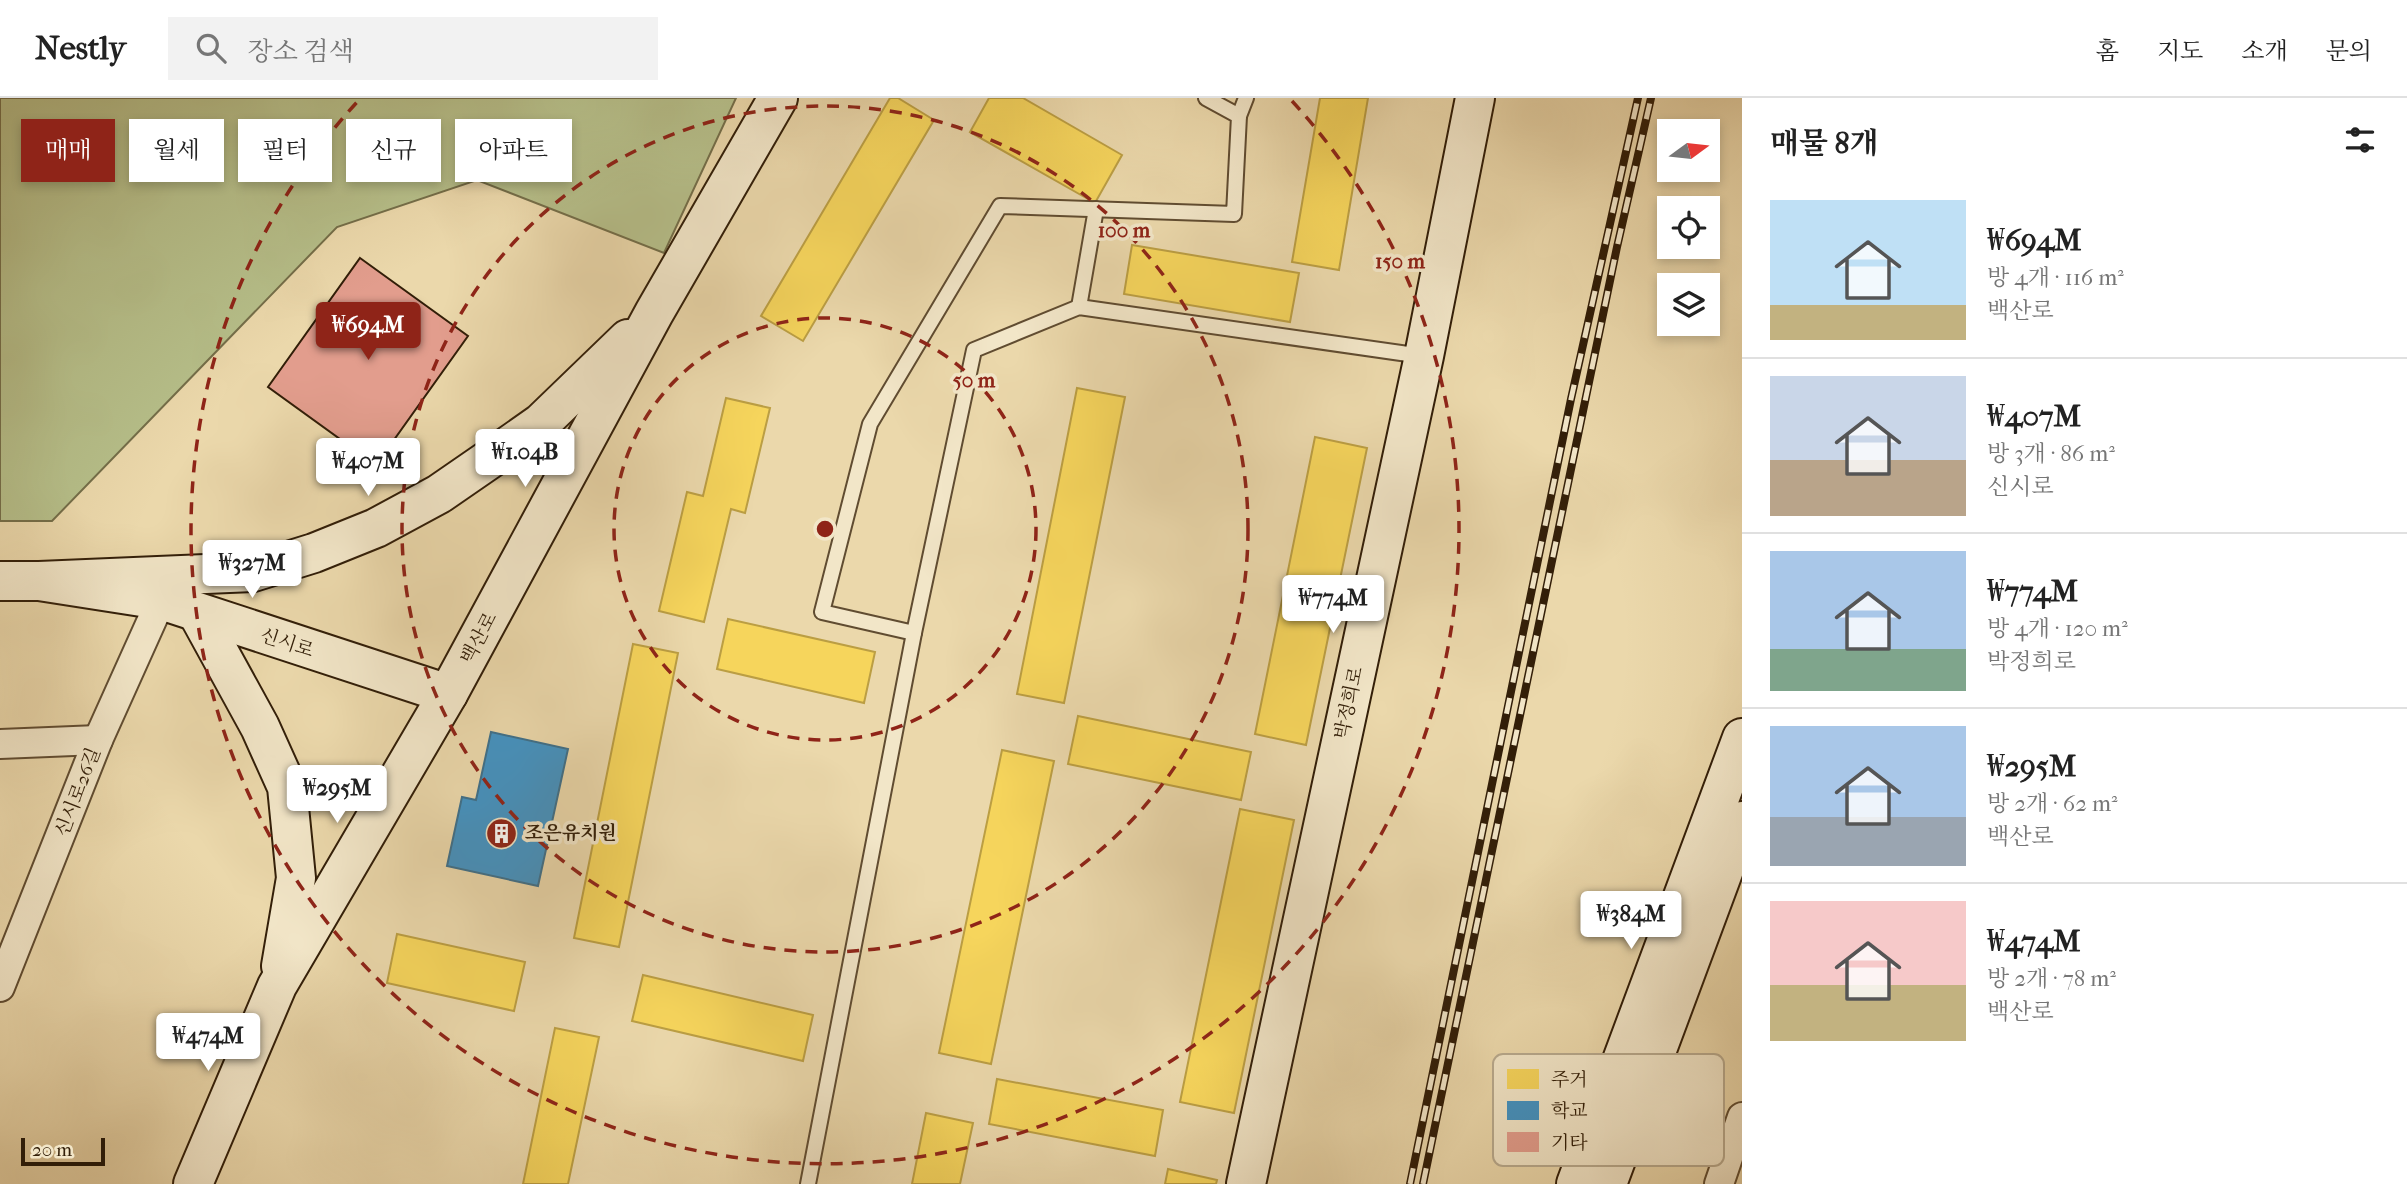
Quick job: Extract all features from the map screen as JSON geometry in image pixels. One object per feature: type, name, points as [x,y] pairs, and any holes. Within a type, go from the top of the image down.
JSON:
[{"type":"street","name":"백산로","points":[[193,1184],[278,986],[448,694],[654,313],[778,98]]},
{"type":"street","name":"박정희로","points":[[1246,1184],[1424,356],[1475,98]]},
{"type":"street","points":[[39,581],[253,572],[314,553],[376,528],[439,494],[541,423],[654,313]]},
{"type":"street","name":"신시로","points":[[0,581],[39,581],[161,600],[448,694]]},
{"type":"street","name":"신시로26길","points":[[0,987],[13,931],[161,600]]},
{"type":"street","points":[[198,614],[260,727],[287,787],[296,878],[278,986]]},
{"type":"street","points":[[1624,1054],[1742,738]]},
{"type":"street","points":[[0,744],[98,740]]},
{"type":"street","points":[[1655,1054],[1742,821]]},
{"type":"street","points":[[1719,1184],[1742,1117]]},
{"type":"street","points":[[1576,1184],[1583,1166]]},
{"type":"street","points":[[1607,1184],[1614,1166]]},
{"type":"lane","points":[[1206,98],[1239,116]]},
{"type":"lane","points":[[915,634],[822,612],[870,424],[1000,206],[1234,214],[1239,116],[1247,98]]},
{"type":"lane","points":[[1079,307],[1096,209]]},
{"type":"lane","points":[[808,1184],[915,634],[974,350],[1079,307],[1424,356]]},
{"type":"green space","points":[[0,98],[736,98],[664,253],[482,182],[572,182],[572,119],[455,119],[455,182],[471,182],[337,227],[52,521],[0,521]]},
{"type":"building: 주거","points":[[890,98],[898,98],[934,120],[803,341],[761,316]]},
{"type":"building: 주거","points":[[989,98],[1023,98],[1122,155],[1095,203],[970,132]]},
{"type":"building: 주거","points":[[1320,98],[1368,98],[1339,270],[1292,262]]},
{"type":"building: 주거","points":[[1132,245],[1299,273],[1290,322],[1124,294]]},
{"type":"building: 주거","points":[[1077,388],[1125,397],[1064,703],[1017,694]]},
{"type":"building: 주거","points":[[726,398],[770,408],[745,513],[731,509],[704,622],[659,611],[687,492],[703,496]]},
{"type":"building: 주거","points":[[1315,437],[1367,448],[1306,745],[1255,734]]},
{"type":"building: 주거","points":[[728,619],[875,652],[864,703],[717,669]]},
{"type":"building: 주거","points":[[633,644],[678,653],[619,947],[574,938]]},
{"type":"building: 주거","points":[[1078,716],[1251,752],[1241,800],[1068,764]]},
{"type":"building: 주거","points":[[1002,750],[1054,761],[991,1064],[939,1053]]},
{"type":"building: 주거","points":[[1240,809],[1294,820],[1234,1113],[1180,1102]]},
{"type":"building: 주거","points":[[397,934],[525,962],[514,1011],[387,983]]},
{"type":"building: 주거","points":[[643,975],[813,1015],[803,1061],[632,1021]]},
{"type":"building: 주거","points":[[555,1028],[599,1037],[568,1184],[523,1184]]},
{"type":"building: 주거","points":[[997,1079],[1163,1110],[1155,1156],[989,1124]]},
{"type":"building: 주거","points":[[926,1113],[973,1123],[960,1184],[912,1184]]},
{"type":"building: 주거","points":[[1168,1169],[1217,1180],[1216,1184],[1165,1184]]},
{"type":"building: 학교","name":"조은유치원","points":[[491,732],[568,749],[538,886],[447,866],[462,797],[476,800]]},
{"type":"building: 기타","points":[[360,258],[468,336],[376,465],[268,387]]},
{"type":"railway","points":[[1410,1184],[1571,399],[1638,98]]},
{"type":"railway","points":[[1423,1184],[1617,247],[1651,98]]},
{"type":"place","name":"조은유치원","points":[[502,833]]}]
